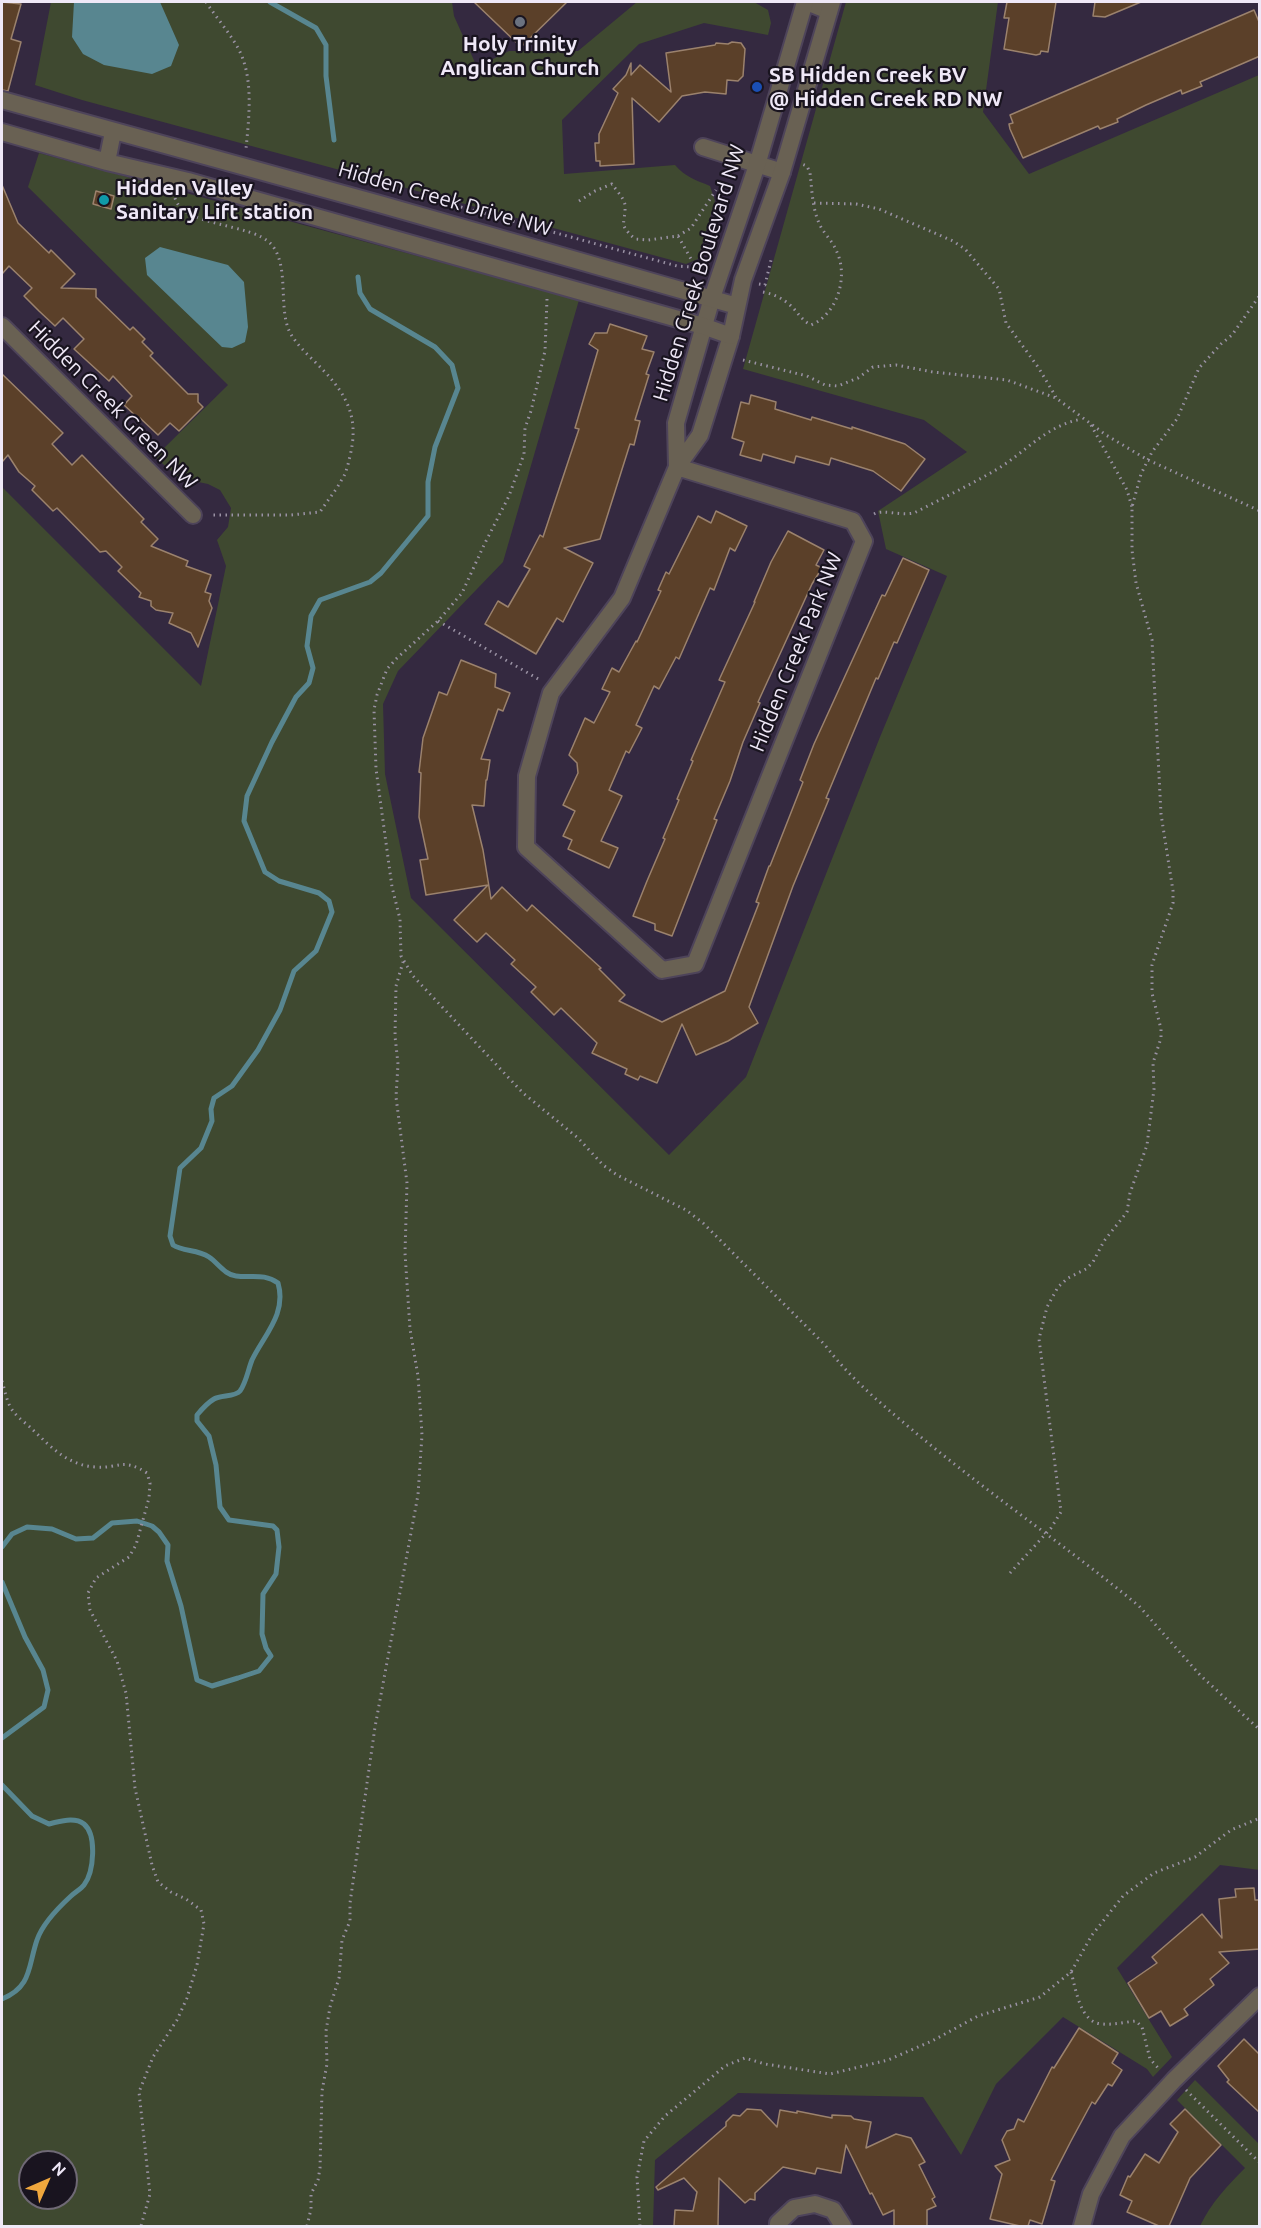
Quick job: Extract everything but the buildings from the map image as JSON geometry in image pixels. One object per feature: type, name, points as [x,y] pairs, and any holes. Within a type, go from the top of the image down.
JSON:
[{"type":"street","points":[[677,467],[700,435],[731,336],[743,280],[782,172],[831,6],[806,2]]},
{"type":"street","name":"Hidden Creek Boulevard NW","points":[[677,467],[676,423],[703,326],[757,165],[806,2]]},
{"type":"street","name":"Hidden Creek Drive NW","points":[[2,100],[737,306]]},
{"type":"street","points":[[2,132],[107,162],[199,184],[703,326],[731,336]]},
{"type":"street","points":[[107,162],[113,132]]},
{"type":"street","points":[[703,147],[782,172]]},
{"type":"street","name":"Hidden Creek Green NW","points":[[2,326],[193,515]]},
{"type":"street","name":"Hidden Creek Park NW","points":[[677,467],[853,521],[864,542],[695,964],[662,970],[526,847],[527,776],[551,693],[622,598],[677,467]]},
{"type":"street","points":[[1082,2226],[1091,2194],[1122,2136],[1174,2080],[1260,1996]]},
{"type":"street","points":[[778,2226],[778,2223],[794,2208],[815,2204],[832,2210],[843,2226]]},
{"type":"path","points":[[206,2],[239,49],[250,105],[246,148]]},
{"type":"path","points":[[763,292],[776,295],[790,306],[799,318],[811,325],[820,322],[838,298],[842,267],[836,249],[818,222],[810,172],[807,166],[800,163]]},
{"type":"path","points":[[579,201],[612,184],[625,205],[622,219],[625,230],[635,239],[648,240],[678,236],[691,228],[716,190]]},
{"type":"path","points":[[175,198],[178,205],[188,212],[264,238],[271,244],[280,266],[283,308],[289,331],[334,381],[344,396],[353,420],[353,445],[347,469],[320,512],[291,515],[193,515]]},
{"type":"path","points":[[814,203],[856,204],[879,209],[953,241],[965,249],[999,289],[1006,323],[1038,367],[1056,398]]},
{"type":"path","points":[[678,236],[695,266]]},
{"type":"path","points":[[1010,1573],[1058,1521],[1061,1512],[1050,1417],[1039,1349],[1047,1307],[1058,1287],[1093,1262],[1104,1241],[1127,1212],[1130,1193],[1147,1145],[1154,1089],[1153,1063],[1161,1038],[1152,993],[1152,965],[1173,903],[1173,891],[1161,814],[1152,640],[1136,582],[1132,550],[1132,507],[1141,474],[1148,460],[1177,419],[1199,368],[1232,335],[1260,295]]},
{"type":"path","points":[[307,2226],[311,2209],[311,2194],[318,2180],[320,2168],[322,2091],[326,2076],[325,2047],[328,2015],[339,1978],[342,1940],[350,1921],[351,1896],[375,1727],[418,1495],[422,1435],[418,1376],[410,1329],[405,1253],[407,1183],[396,1097],[398,1064],[395,1036],[396,986],[403,962],[400,919],[392,887],[376,769],[374,710],[376,694],[387,669],[438,621],[462,593],[515,483],[524,454],[525,428],[545,351],[547,299]]},
{"type":"path","points":[[743,360],[807,376],[825,385],[838,386],[858,378],[873,368],[896,365],[933,372],[1007,380],[1056,398],[1148,460],[1260,511]]},
{"type":"path","points":[[874,514],[881,511],[903,515],[914,513],[994,471],[1035,440],[1068,422],[1084,419]]},
{"type":"path","points":[[1090,423],[1126,490],[1132,507]]},
{"type":"path","points":[[438,621],[542,681]]},
{"type":"path","points":[[403,962],[413,976],[523,1093],[578,1138],[603,1165],[617,1175],[686,1210],[703,1223],[825,1345],[858,1384],[977,1484],[996,1495],[1047,1533],[1139,1606],[1200,1675],[1260,1730]]},
{"type":"path","points":[[2,1381],[12,1411],[65,1458],[74,1463],[98,1467],[124,1463],[135,1465],[147,1473],[149,1490],[139,1535],[129,1557],[96,1578],[88,1593],[90,1610],[117,1661],[126,1693],[135,1788],[152,1865],[158,1881],[171,1892],[201,1910],[204,1924],[187,1998],[177,2020],[153,2057],[139,2092],[150,2194],[141,2226]]},
{"type":"path","points":[[640,2226],[637,2177],[644,2141],[665,2116],[725,2066],[745,2058],[783,2067],[830,2074],[888,2060],[932,2041],[978,2016],[1040,1997],[1071,1972],[1092,1935],[1123,1896],[1154,1873],[1195,1857],[1230,1830],[1260,1818]]},
{"type":"path","points":[[1071,1972],[1078,1999],[1088,2019],[1101,2025],[1136,2021],[1142,2027],[1150,2059],[1161,2072],[1188,2091],[1260,2163]]},
{"type":"shaded area","points":[[51,2],[452,2],[454,16],[477,67],[509,51],[578,51],[637,2],[754,2],[768,10],[771,23],[768,35],[704,23],[639,44],[562,120],[564,174],[675,165],[695,180],[710,186],[715,201],[698,259],[686,264],[82,100],[35,85]]},
{"type":"shaded area","points":[[74,2],[160,2],[179,45],[171,66],[152,74],[104,65],[83,54],[72,37]]},
{"type":"shaded area","points":[[846,2],[998,2],[983,112],[1029,174],[1259,75],[1260,1870],[1220,1865],[1117,1968],[1172,2057],[1153,2077],[1147,2069],[1063,2017],[996,2084],[961,2155],[923,2097],[738,2093],[655,2160],[653,2226],[2,2226],[2,487],[201,686],[226,566],[217,540],[228,527],[231,508],[220,490],[208,484],[179,478],[155,457],[228,385],[28,187],[39,153],[579,300],[503,562],[398,671],[383,704],[385,774],[411,898],[669,1155],[746,1077],[880,737],[947,576],[886,549],[878,511],[967,452],[924,420],[743,369]]},
{"type":"shaded area","points":[[160,247],[228,265],[244,282],[248,327],[245,342],[232,348],[222,347],[147,275],[145,258]]},
{"type":"shaded area","points":[[1195,2080],[1259,2144],[1259,2226],[1200,2226],[1220,2195],[1245,2168],[1177,2100]]},
{"type":"waterway","points":[[270,2],[316,28],[326,45],[326,76],[334,140]]},
{"type":"waterway","points":[[2,1547],[12,1534],[27,1527],[52,1529],[76,1539],[93,1538],[112,1523],[137,1521],[152,1526],[168,1545],[167,1561],[181,1606],[197,1680],[212,1686],[238,1678],[259,1671],[271,1656],[262,1634],[263,1594],[276,1574],[279,1547],[277,1530],[273,1526],[229,1520],[220,1507],[216,1465],[209,1436],[197,1421],[197,1415],[214,1399],[235,1394],[242,1388],[252,1360],[277,1314],[280,1294],[278,1283],[263,1277],[232,1275],[204,1254],[173,1245],[170,1236],[180,1168],[201,1148],[212,1121],[211,1109],[214,1098],[232,1086],[258,1050],[280,1010],[294,971],[316,951],[332,912],[329,901],[319,893],[279,881],[265,872],[244,821],[247,796],[296,697],[309,683],[313,668],[307,646],[311,616],[320,600],[370,582],[381,573],[428,516],[428,482],[435,447],[458,388],[452,365],[435,347],[370,309],[360,293],[358,277]]},
{"type":"waterway","points":[[2,1582],[25,1637],[43,1670],[48,1690],[44,1707],[2,1738]]},
{"type":"waterway","points":[[2,1785],[32,1816],[49,1824],[72,1820],[84,1824],[91,1836],[93,1854],[90,1872],[84,1885],[56,1911],[39,1934],[24,1982],[12,1994],[2,1999]]},
{"type":"place","name":"Holy Trinity Anglican Church","points":[[520,22]]},
{"type":"place","name":"SB Hidden Creek BV @ Hidden Creek RD NW","points":[[757,87]]},
{"type":"place","name":"Hidden Valley Sanitary Lift station","points":[[104,200]]}]
